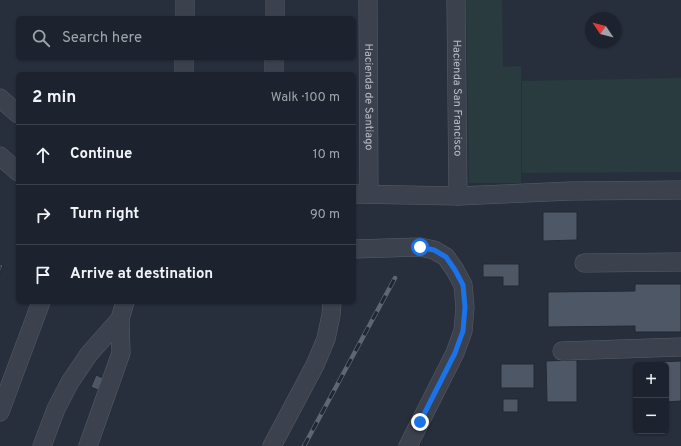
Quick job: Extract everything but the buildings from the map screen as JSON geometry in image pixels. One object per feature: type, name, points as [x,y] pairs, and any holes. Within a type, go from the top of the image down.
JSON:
[{"type":"street","points":[[275,0],[275,16]]},
{"type":"street","name":"Hacienda de Santiago","points":[[361,194],[368,0]]},
{"type":"street","name":"Hacienda San Francisco","points":[[456,0],[458,196]]},
{"type":"street","points":[[184,60],[184,72]]},
{"type":"street","points":[[274,60],[274,72]]},
{"type":"street","points":[[0,98],[16,112]]},
{"type":"street","points":[[0,156],[16,170]]},
{"type":"street","points":[[361,194],[458,196],[571,191],[681,190]]},
{"type":"street","points":[[356,249],[420,247],[434,250],[446,257],[463,285],[465,307],[463,331],[455,353],[408,446]]},
{"type":"street","points":[[584,263],[681,262]]},
{"type":"street","points":[[0,412],[40,304]]},
{"type":"street","points":[[88,446],[121,353],[120,319],[124,304]]},
{"type":"street","points":[[272,446],[315,366],[326,339],[332,304]]},
{"type":"street","points":[[42,446],[56,409],[70,382],[90,354],[120,319]]},
{"type":"street","points":[[562,351],[681,347]]},
{"type":"shaded area","points":[[466,0],[502,0],[503,67],[521,66],[521,183],[469,183]]},
{"type":"shaded area","points":[[681,78],[681,172],[522,173],[522,81]]},
{"type":"railway","points":[[304,446],[395,278]]},
{"type":"route","points":[[420,247],[434,250],[446,257],[463,285],[465,307],[463,331],[455,353],[420,422]]}]
